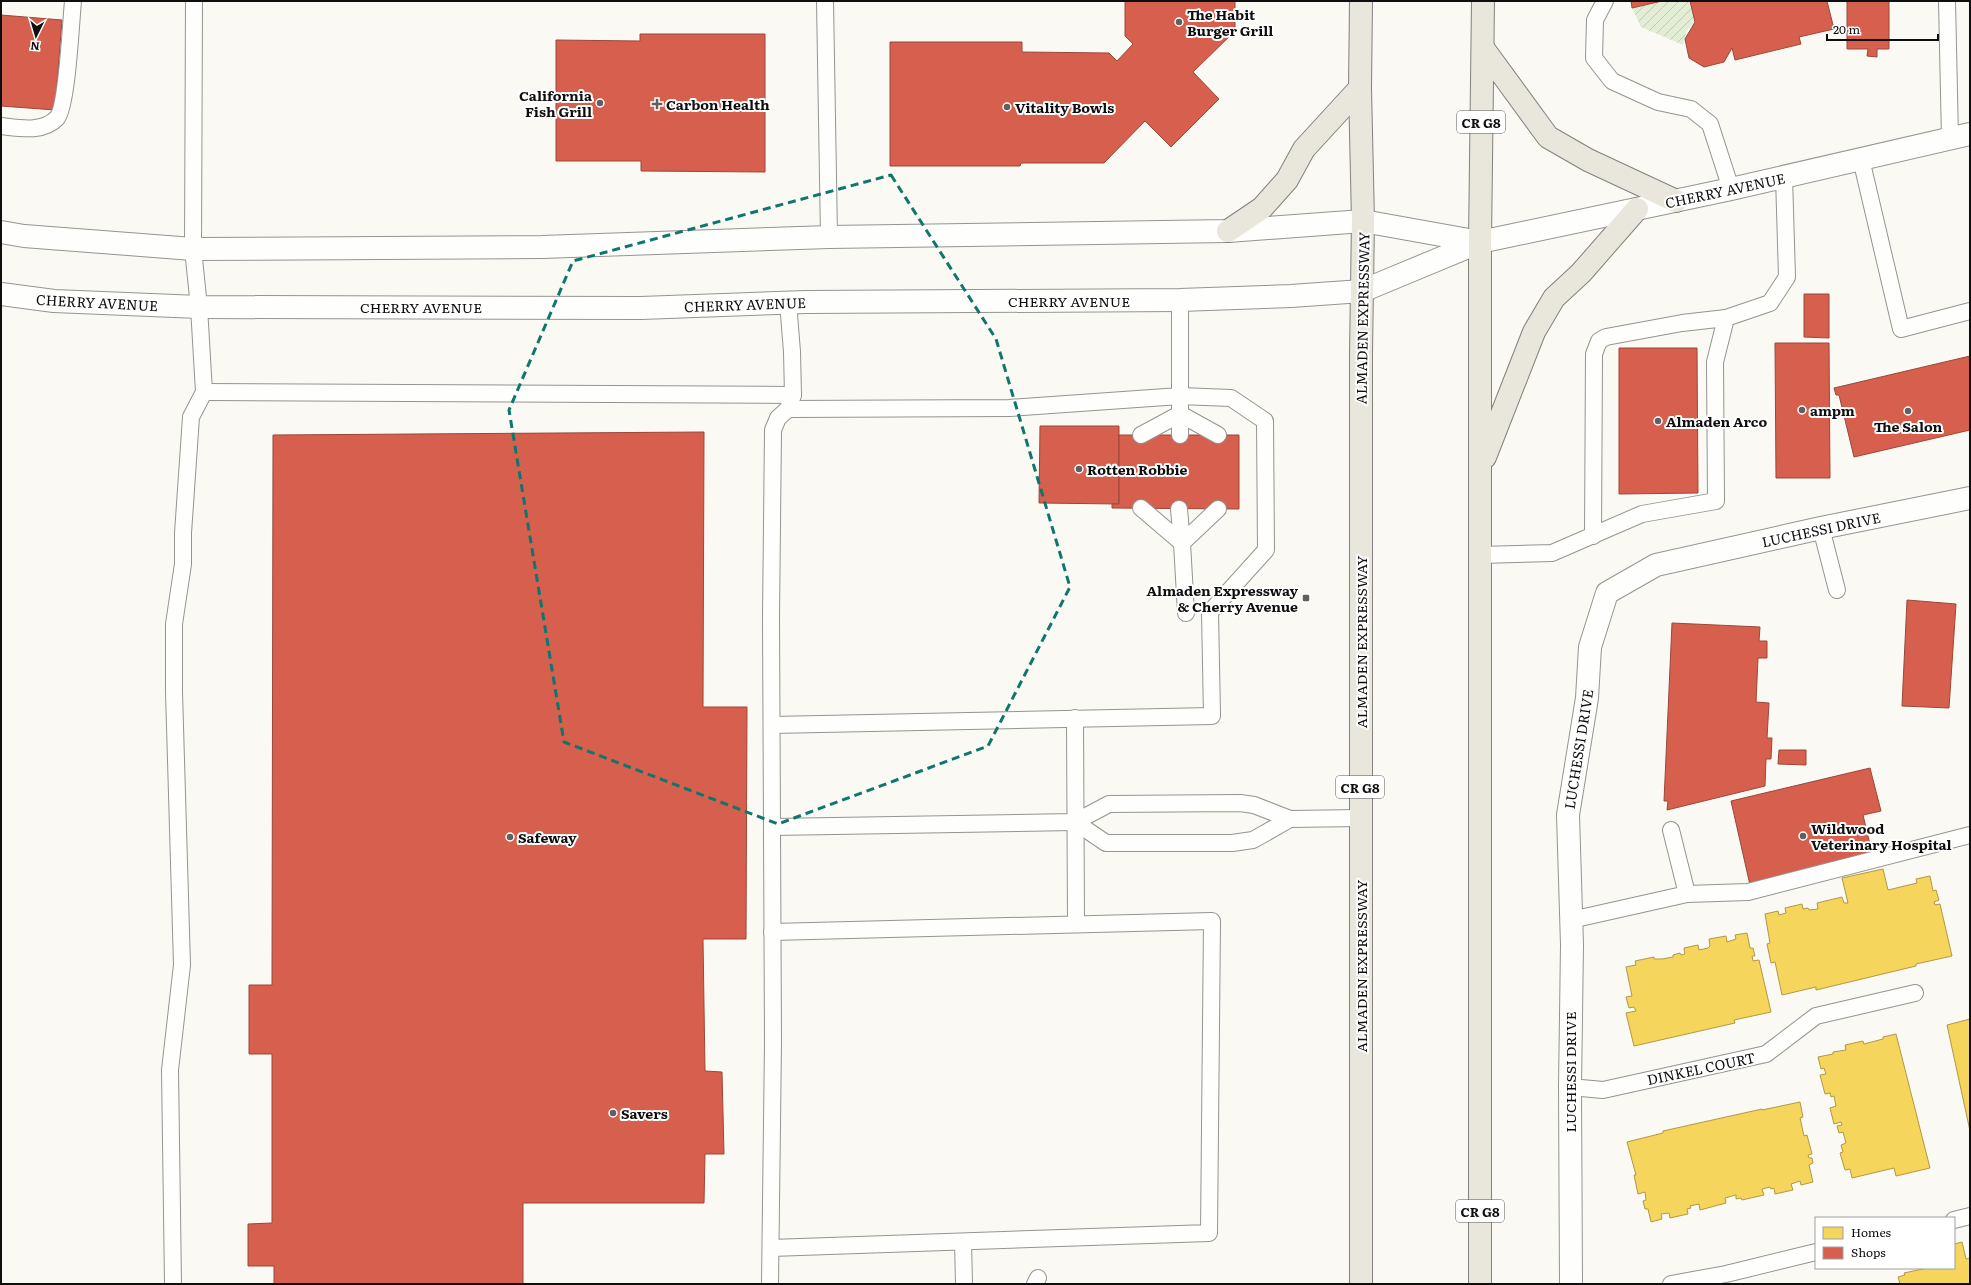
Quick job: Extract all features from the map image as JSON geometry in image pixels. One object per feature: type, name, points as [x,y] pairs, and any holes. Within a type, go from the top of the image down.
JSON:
[{"type":"main road","name":"ALMADEN EXPRESSWAY","points":[[1361,1],[1360,88],[1363,222],[1360,818],[1361,1284]]},
{"type":"main road","name":"CR G8","points":[[1480,1284],[1480,242],[1483,1]]},
{"type":"main road","points":[[1483,48],[1548,137],[1588,160],[1676,201]]},
{"type":"main road","points":[[1228,231],[1262,208],[1287,180],[1304,149],[1360,88]]},
{"type":"main road","points":[[1481,468],[1534,332],[1554,298],[1581,273],[1637,209]]},
{"type":"street","name":"CHERRY AVENUE","points":[[1,294],[54,301],[199,307],[641,308],[788,302],[1180,300],[1291,296],[1362,291],[1480,242],[1731,189],[1960,137]]},
{"type":"street","name":"CHERRY AVENUE","points":[[1,232],[24,236],[193,249],[542,247],[829,237],[1228,231],[1363,222],[1480,242]]},
{"type":"street","name":"LUCHESSI DRIVE","points":[[1571,1284],[1571,920],[1568,815],[1587,698],[1590,647],[1607,593],[1656,565],[1821,528],[1970,498]]},
{"type":"lane","points":[[1,126],[38,128],[56,118],[61,111],[66,86],[73,1]]},
{"type":"lane","points":[[173,1284],[170,1070],[182,965],[174,692],[174,624],[183,564],[183,533],[191,417],[204,392],[199,307],[193,249],[194,1]]},
{"type":"lane","points":[[825,1],[829,237]]},
{"type":"lane","points":[[1605,1],[1595,20],[1594,58],[1612,81],[1658,102],[1691,109],[1710,124],[1731,189]]},
{"type":"lane","points":[[1947,1],[1960,137]]},
{"type":"lane","points":[[1861,159],[1900,328],[1970,311]]},
{"type":"lane","points":[[1593,536],[1594,354],[1599,340],[1606,337],[1682,323],[1726,318],[1770,303],[1787,277],[1784,177]]},
{"type":"lane","points":[[1180,300],[1180,435]]},
{"type":"lane","points":[[770,1284],[773,827],[770,618],[773,430],[778,418],[790,402],[792,352],[788,302]]},
{"type":"lane","points":[[1480,555],[1552,553],[1642,514],[1716,501],[1715,362],[1726,318]]},
{"type":"lane","points":[[204,392],[568,395],[1009,408],[1180,396],[1231,398],[1265,421],[1266,550],[1210,612],[1212,716],[772,725]]},
{"type":"lane","points":[[1180,414],[1218,435]]},
{"type":"lane","points":[[1141,435],[1180,414]]},
{"type":"lane","points":[[1141,508],[1182,543]]},
{"type":"lane","points":[[1179,509],[1186,613]]},
{"type":"lane","points":[[1182,543],[1218,509]]},
{"type":"lane","points":[[1821,528],[1837,590]]},
{"type":"lane","points":[[1075,718],[1076,924]]},
{"type":"lane","points":[[773,827],[1075,822],[1110,804],[1240,803],[1290,818],[1360,818]]},
{"type":"lane","points":[[1075,822],[1106,843],[1232,843],[1253,840],[1290,818]]},
{"type":"lane","points":[[1671,830],[1687,894]]},
{"type":"lane","points":[[1571,920],[1687,894],[1748,892],[1970,835]]},
{"type":"lane","points":[[771,1248],[1210,1233],[1212,921],[772,932]]},
{"type":"lane","name":"DINKEL COURT","points":[[1570,1087],[1603,1090],[1766,1054],[1816,1016],[1915,993]]},
{"type":"lane","points":[[1955,1220],[1970,1216]]},
{"type":"lane","points":[[963,1242],[964,1284]]},
{"type":"lane","points":[[1671,1284],[1722,1279],[1815,1252]]},
{"type":"highlighted area","points":[[891,175],[996,339],[1070,587],[988,746],[778,824],[564,742],[509,410],[573,261]]},
{"type":"green space","points":[[1662,1],[1690,1],[1695,22],[1687,30],[1683,45],[1641,27],[1632,8]]},
{"type":"building: Homes","points":[[1883,869],[1888,890],[1917,883],[1916,879],[1930,876],[1933,891],[1936,890],[1939,900],[1934,902],[1935,905],[1940,904],[1952,956],[1816,990],[1816,987],[1782,995],[1775,962],[1771,963],[1767,944],[1770,943],[1765,914],[1778,911],[1779,915],[1786,913],[1785,908],[1802,904],[1803,909],[1818,909],[1817,903],[1842,897],[1844,903],[1848,903],[1842,878]]},
{"type":"building: Homes","points":[[1747,933],[1750,948],[1753,948],[1755,956],[1752,956],[1753,961],[1759,960],[1771,1012],[1734,1020],[1735,1023],[1634,1046],[1626,1013],[1636,1011],[1634,1007],[1629,1008],[1626,997],[1632,996],[1626,967],[1636,965],[1635,961],[1654,957],[1654,959],[1662,959],[1673,957],[1673,955],[1680,953],[1681,955],[1685,954],[1684,948],[1698,945],[1699,950],[1708,948],[1710,946],[1709,939],[1726,936],[1727,942],[1736,939],[1735,935]]},
{"type":"building: Homes","points":[[1970,1019],[1970,1131],[1947,1025]]},
{"type":"building: Homes","points":[[1896,1034],[1930,1168],[1896,1176],[1894,1168],[1852,1178],[1850,1169],[1845,1170],[1840,1153],[1843,1152],[1841,1145],[1846,1143],[1843,1132],[1839,1133],[1837,1126],[1842,1125],[1841,1122],[1834,1124],[1830,1108],[1836,1106],[1834,1096],[1831,1097],[1830,1093],[1825,1094],[1820,1075],[1826,1074],[1824,1068],[1821,1069],[1818,1057],[1833,1054],[1833,1052],[1846,1050],[1845,1045],[1863,1041],[1864,1044]]},
{"type":"building: Homes","points":[[1800,1102],[1803,1117],[1800,1118],[1804,1136],[1807,1135],[1812,1154],[1808,1155],[1809,1158],[1812,1158],[1813,1163],[1809,1165],[1813,1182],[1801,1185],[1800,1181],[1791,1184],[1793,1190],[1775,1194],[1774,1188],[1771,1189],[1770,1187],[1762,1189],[1764,1195],[1742,1200],[1741,1198],[1736,1199],[1736,1195],[1725,1198],[1726,1203],[1700,1210],[1699,1204],[1690,1206],[1691,1208],[1687,1209],[1688,1214],[1670,1218],[1669,1213],[1661,1214],[1662,1219],[1651,1222],[1648,1209],[1645,1209],[1643,1201],[1646,1200],[1645,1192],[1638,1194],[1634,1175],[1636,1175],[1627,1142],[1663,1133],[1663,1131]]},
{"type":"building: Homes","points":[[1962,1242],[1966,1259],[1970,1258],[1970,1284],[1900,1284],[1898,1277],[1905,1275],[1904,1273],[1922,1269],[1955,1269],[1955,1244]]},
{"type":"building: Shops","points":[[1125,1],[1235,1],[1235,31],[1193,72],[1219,99],[1171,147],[1145,121],[1104,163],[1021,163],[1020,166],[890,166],[890,42],[1022,42],[1022,52],[1109,53],[1117,61],[1133,44],[1125,36]]},
{"type":"building: Shops","points":[[1631,1],[1662,1],[1632,8]]},
{"type":"building: Shops","points":[[1690,1],[1827,1],[1834,29],[1799,37],[1801,44],[1735,60],[1732,48],[1724,62],[1704,67],[1689,58],[1685,39],[1695,22]]},
{"type":"building: Shops","points":[[1847,1],[1889,1],[1889,49],[1877,49],[1877,57],[1867,56],[1868,49],[1847,49]]},
{"type":"building: Shops","points":[[1,15],[62,20],[55,110],[1,106]]},
{"type":"building: Shops","points":[[640,34],[765,34],[765,172],[641,171],[641,161],[556,161],[556,40],[640,41]]},
{"type":"building: Shops","points":[[1804,294],[1829,294],[1829,338],[1804,337]]},
{"type":"building: Shops","name":"ampm","points":[[1775,343],[1829,343],[1830,478],[1776,478]]},
{"type":"building: Shops","name":"Almaden Arco","points":[[1619,348],[1697,348],[1698,493],[1619,494]]},
{"type":"building: Shops","points":[[1970,356],[1970,430],[1854,457],[1839,395],[1836,395],[1834,388]]},
{"type":"building: Shops","name":"Rotten Robbie","points":[[1040,426],[1119,426],[1119,504],[1039,503]]},
{"type":"building: Shops","points":[[704,432],[703,707],[747,707],[746,939],[703,939],[705,1071],[722,1072],[724,1154],[705,1154],[704,1203],[523,1203],[523,1284],[274,1284],[274,1266],[248,1266],[248,1224],[272,1223],[272,1054],[249,1054],[249,985],[272,985],[273,435]]},
{"type":"building: Shops","name":"Rotten Robbie","points":[[1119,435],[1239,435],[1239,509],[1112,508],[1112,504],[1119,504]]},
{"type":"building: Shops","points":[[1907,600],[1956,604],[1949,708],[1902,706]]},
{"type":"building: Shops","points":[[1672,623],[1760,627],[1759,641],[1767,641],[1767,658],[1758,658],[1756,702],[1769,703],[1767,738],[1772,738],[1771,759],[1766,759],[1765,786],[1667,810],[1668,801],[1664,801]]},
{"type":"building: Shops","points":[[1779,750],[1806,750],[1806,765],[1778,764]]},
{"type":"building: Shops","name":"Wildwood Veterinary Hospital","points":[[1870,768],[1881,811],[1863,815],[1873,857],[1750,885],[1731,801]]},
{"type":"place","name":"The Habit Burger Grill","points":[[1179,22]]},
{"type":"place","name":"California Fish Grill","points":[[600,103]]},
{"type":"place","name":"Carbon Health","points":[[657,104]]},
{"type":"place","name":"Vitality Bowls","points":[[1007,107]]},
{"type":"place","name":"ampm","points":[[1802,410]]},
{"type":"place","name":"The Salon","points":[[1908,411]]},
{"type":"place","name":"Almaden Arco","points":[[1658,421]]},
{"type":"place","name":"Rotten Robbie","points":[[1079,469]]},
{"type":"place","name":"Almaden Expressway & Cherry Avenue","points":[[1306,598]]},
{"type":"place","name":"Wildwood Veterinary Hospital","points":[[1803,836]]},
{"type":"place","name":"Safeway","points":[[510,837]]},
{"type":"place","name":"Savers","points":[[613,1113]]}]
